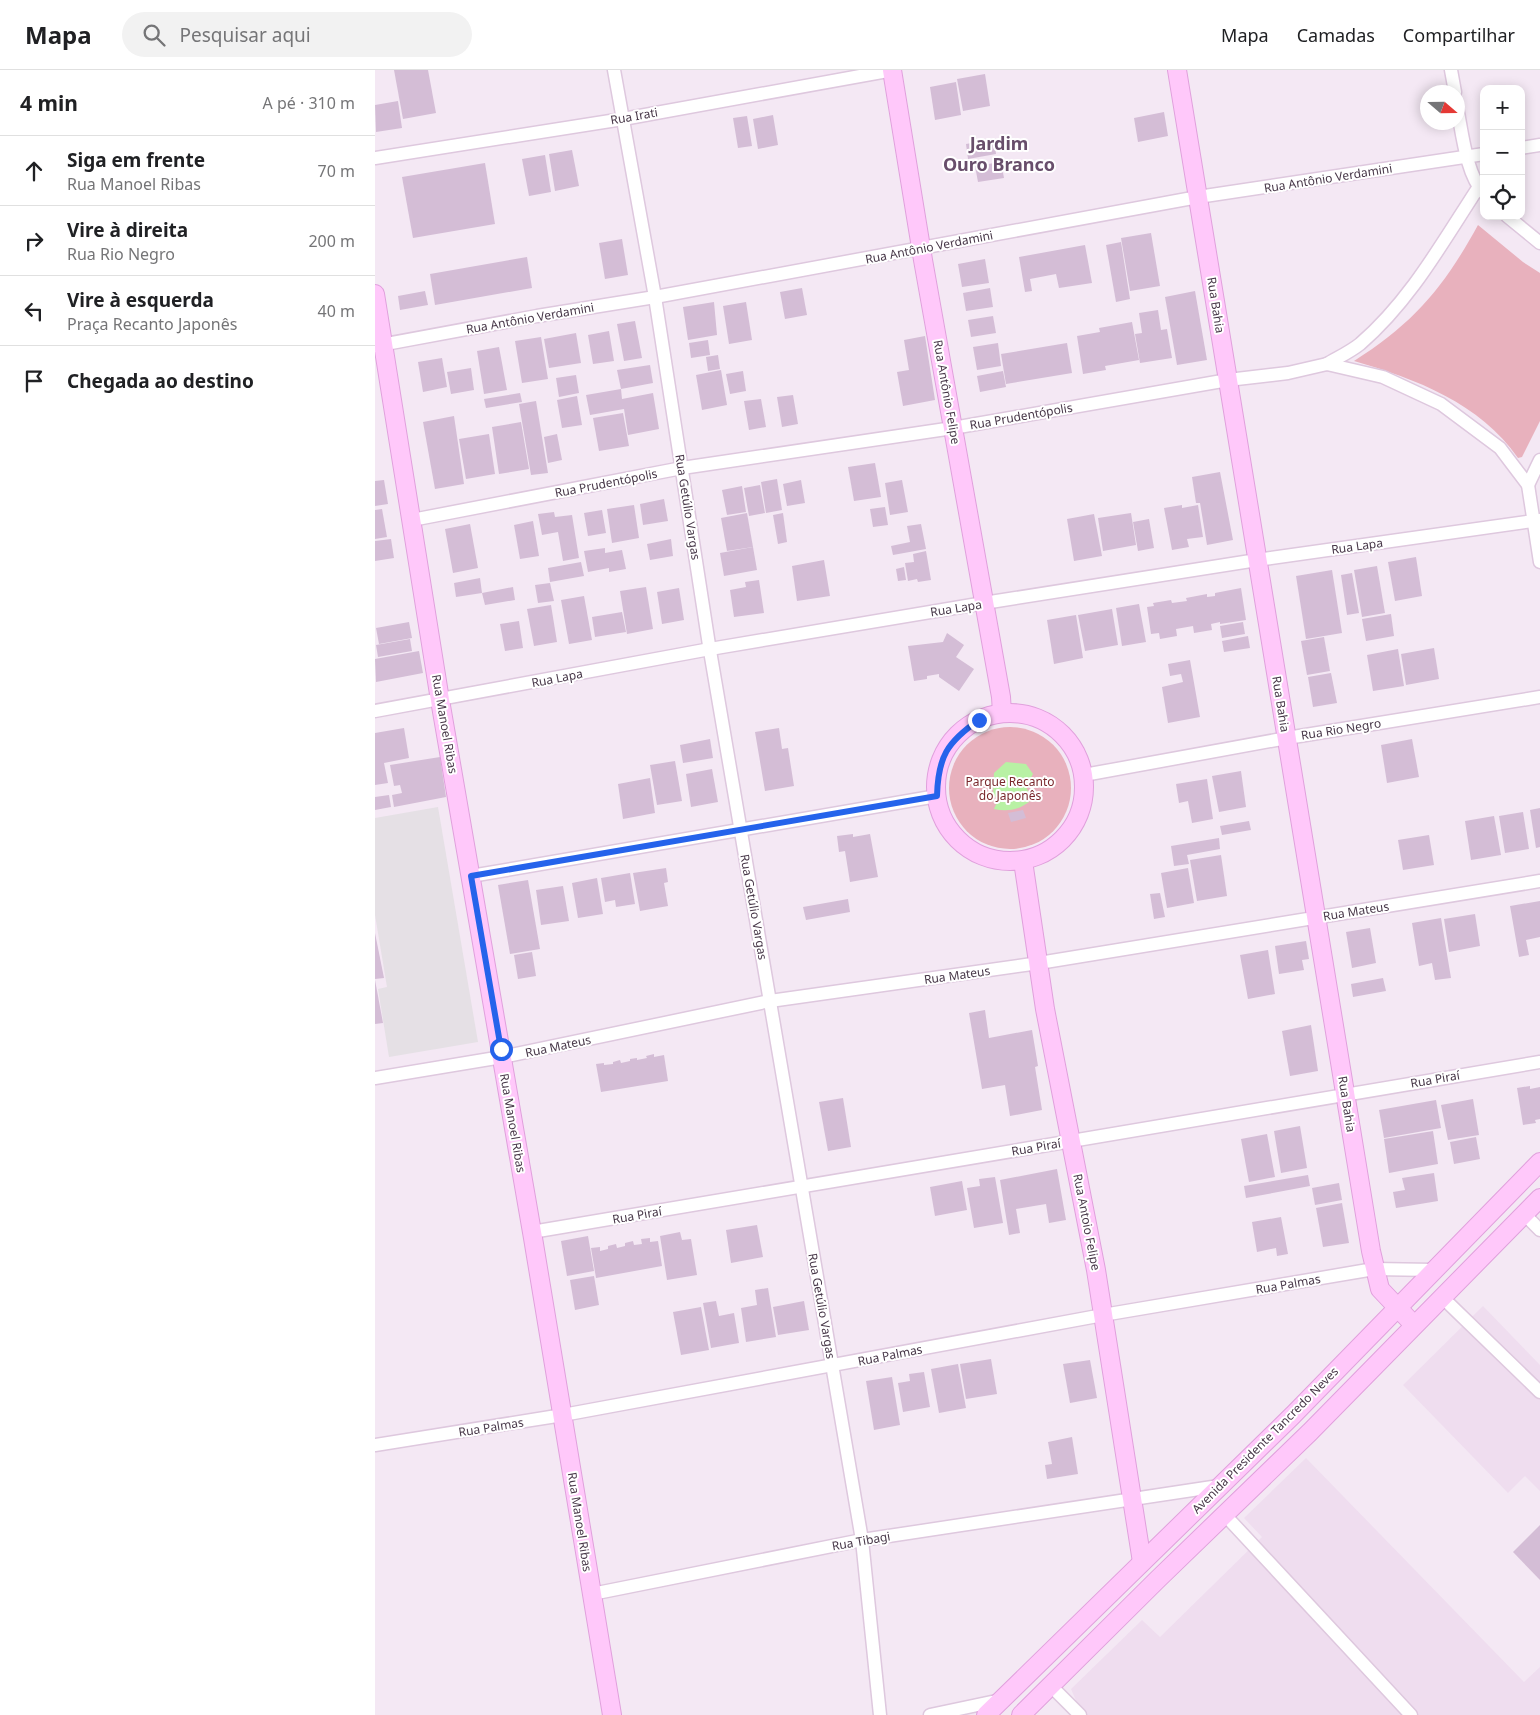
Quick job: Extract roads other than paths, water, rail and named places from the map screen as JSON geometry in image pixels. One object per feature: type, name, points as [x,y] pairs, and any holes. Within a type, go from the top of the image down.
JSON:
[{"type":"street","name":"Rua Getúlio Vargas","points":[[614,70],[655,297],[710,649],[862,1540],[880,1715]]},
{"type":"street","name":"Rua Irati","points":[[375,158],[623,119],[893,70]]},
{"type":"street","name":"Rua Antônio Felipe","points":[[893,70],[921,248],[1001,697],[1002,713]]},
{"type":"street","name":"Rua Bahia","points":[[1177,70],[1374,1269],[1380,1289],[1414,1325]]},
{"type":"street","points":[[1451,70],[1454,85]]},
{"type":"street","points":[[1461,130],[1466,157],[1480,189]]},
{"type":"street","points":[[1525,147],[1540,145]]},
{"type":"street","name":"Rua Antônio Verdamini","points":[[379,346],[1198,197],[1480,155]]},
{"type":"street","points":[[1327,364],[1358,345],[1400,304],[1480,192]]},
{"type":"street","points":[[1512,220],[1540,243]]},
{"type":"street","name":"Rua Manoel Ribas","points":[[375,294],[379,346],[412,520],[440,700],[532,1232],[612,1715]]},
{"type":"street","name":"Rua Prudentópolis","points":[[412,520],[682,468],[953,428],[1228,380],[1288,373],[1327,364],[1383,377],[1441,404],[1500,448],[1528,485],[1537,520],[1540,562]]},
{"type":"street","points":[[1528,485],[1540,460]]},
{"type":"street","name":"Rua Lapa","points":[[375,711],[710,649],[1257,560],[1537,520]]},
{"type":"street","name":"Rua Rio Negro","points":[[1083,775],[1287,738],[1540,697]]},
{"type":"street","points":[[1002,713],[1024,714],[1039,719],[1063,735],[1077,753],[1083,775],[1084,798],[1077,820],[1063,839],[1045,853],[1023,860],[999,861],[976,853],[957,839],[943,819],[937,796],[938,773],[946,751],[960,733],[979,720],[1002,713]]},
{"type":"street","points":[[471,876],[937,796]]},
{"type":"street","name":"Rua Antoio Felipe","points":[[1023,860],[1045,1009],[1096,1270],[1142,1562]]},
{"type":"street","name":"Rua Mateus","points":[[375,1078],[502,1057],[770,1001],[1039,963],[1540,881]]},
{"type":"street","name":"Rua Piraí","points":[[532,1232],[1540,1062]]},
{"type":"street","name":"Avenida Presidente Tancredo Neves","points":[[986,1715],[1293,1415],[1540,1162]]},
{"type":"street","name":"Avenida Presidente Tancredo Neves","points":[[1021,1715],[1310,1432],[1540,1198]]},
{"type":"street","points":[[1524,1214],[1540,1230]]},
{"type":"street","name":"Rua Palmas","points":[[375,1445],[563,1415],[1103,1315],[1374,1269],[1434,1270]]},
{"type":"street","points":[[1441,1297],[1540,1392]]},
{"type":"street","name":"Rua Tibagi","points":[[592,1594],[862,1540],[1219,1486]]},
{"type":"street","points":[[1225,1515],[1411,1715]]},
{"type":"street","points":[[1142,1562],[1158,1579]]},
{"type":"street","points":[[1051,1686],[1080,1715]]},
{"type":"street","points":[[930,1715],[1001,1700]]},
{"type":"district","name":"Jardim Ouro Branco","points":[[999,153]]},
{"type":"park label","name":"Parque Recanto do Japonês","points":[[1010,788]]}]
